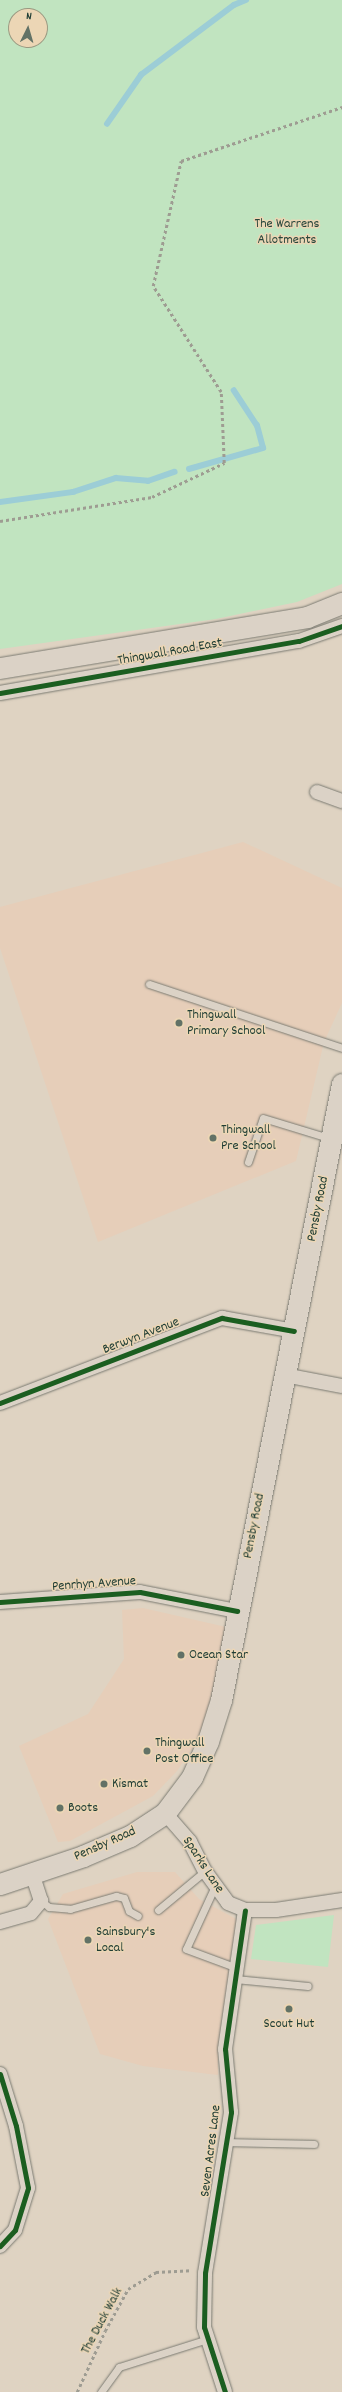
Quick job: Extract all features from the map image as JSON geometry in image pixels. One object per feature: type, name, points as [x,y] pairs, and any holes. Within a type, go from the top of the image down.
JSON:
[{"type":"main road","name":"Thingwall Road East","points":[[0,668],[307,617],[342,603]]},
{"type":"main road","name":"Pensby Road","points":[[0,1884],[130,1836],[165,1813],[192,1776],[208,1741],[221,1700],[237,1611],[342,1084]]},
{"type":"street","name":"Thingwall Road East","points":[[0,693],[299,641],[342,626]]},
{"type":"street","points":[[317,792],[342,801]]},
{"type":"street","name":"Berwyn Avenue","points":[[0,1403],[222,1318],[294,1331]]},
{"type":"street","points":[[284,1375],[342,1386]]},
{"type":"street","name":"Penrhyn Avenue","points":[[0,1602],[140,1592],[237,1611]]},
{"type":"street","name":"Sparks Lane","points":[[165,1813],[190,1842],[205,1871],[228,1903],[245,1910],[276,1910],[342,1900]]},
{"type":"street","points":[[0,1922],[31,1913],[41,1901],[32,1873]]},
{"type":"street","name":"Seven Acres Lane","points":[[225,2392],[204,2327],[205,2273],[231,2112],[225,2049],[245,1910]]},
{"type":"street","points":[[0,2074],[16,2126],[28,2188],[15,2230],[0,2246]]},
{"type":"lane","points":[[150,984],[342,1048]]},
{"type":"lane","points":[[248,1162],[263,1118],[332,1138]]},
{"type":"lane","points":[[158,1910],[205,1871]]},
{"type":"lane","points":[[216,1886],[186,1949],[236,1974],[308,1986]]},
{"type":"lane","points":[[41,1901],[50,1907],[70,1909],[116,1896],[124,1898],[129,1911],[138,1916]]},
{"type":"lane","points":[[226,2142],[314,2144]]},
{"type":"lane","points":[[102,2392],[119,2367],[208,2339]]},
{"type":"path","points":[[0,521],[152,497],[224,463],[221,392],[153,286],[181,161],[342,107]]},
{"type":"shaded area","name":"Thingwall Primary School","points":[[243,842],[342,888],[342,1003],[324,1042],[296,1161],[98,1242],[0,948],[0,907]]},
{"type":"shaded area","points":[[143,1608],[226,1627],[208,1714],[196,1743],[177,1771],[153,1796],[70,1841],[58,1842],[19,1746],[88,1714],[124,1659],[122,1610]]},
{"type":"shaded area","points":[[137,1872],[175,1872],[199,1899],[240,1921],[218,2051],[218,2075],[143,2066],[100,2054],[48,1919],[63,1894]]},
{"type":"green space","name":"The Warrens Allotments","points":[[0,0],[342,0],[342,584],[297,602],[216,619],[0,649]]},
{"type":"green space","points":[[334,1915],[328,1967],[251,1959],[256,1925]]},
{"type":"waterway","points":[[107,124],[141,75],[234,5],[246,0]]},
{"type":"waterway","points":[[189,469],[263,448],[257,426],[234,391]]},
{"type":"waterway","points":[[0,502],[73,492],[116,478],[148,481],[174,472]]},
{"type":"cycle path","points":[[0,693],[299,641],[342,626]]},
{"type":"cycle path","points":[[0,1403],[222,1318],[294,1331]]},
{"type":"cycle path","points":[[0,1602],[140,1592],[237,1611]]},
{"type":"cycle path","points":[[225,2392],[204,2327],[205,2273],[231,2112],[225,2049],[245,1910]]},
{"type":"cycle path","points":[[0,2074],[16,2126],[28,2188],[15,2230],[0,2246]]},
{"type":"place","name":"Thingwall Primary School","points":[[179,1023]]},
{"type":"place","name":"Thingwall Pre School","points":[[213,1138]]},
{"type":"place","name":"Ocean Star","points":[[181,1655]]},
{"type":"place","name":"Thingwall Post Office","points":[[147,1751]]},
{"type":"place","name":"Kismat","points":[[104,1784]]},
{"type":"place","name":"Boots","points":[[60,1808]]},
{"type":"place","name":"Sainsbury's Local","points":[[88,1940]]},
{"type":"place","name":"Scout Hut","points":[[289,2009]]}]
